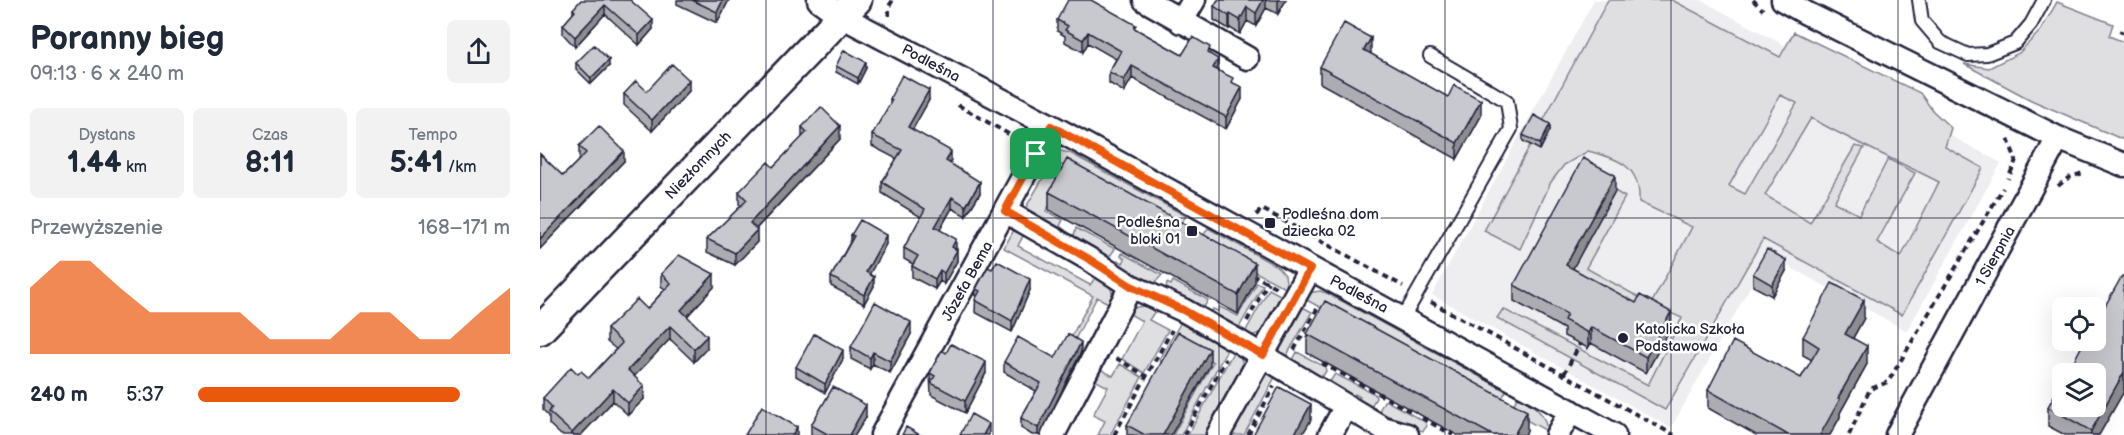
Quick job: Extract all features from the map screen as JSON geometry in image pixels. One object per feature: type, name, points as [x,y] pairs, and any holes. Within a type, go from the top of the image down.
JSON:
[{"type":"street","points":[[1145,0],[1247,58]]},
{"type":"street","points":[[1182,22],[1194,0]]},
{"type":"street","name":"Podleśna","points":[[839,5],[1051,126],[1614,435]]},
{"type":"street","name":"Niezłomnych","points":[[540,330],[839,5]]},
{"type":"street","points":[[1774,6],[1806,13],[2058,138],[2124,165]]},
{"type":"street","name":"Józefa Bema","points":[[882,435],[1051,126]]},
{"type":"street","name":"1 Sierpnia","points":[[1897,435],[2058,138]]},
{"type":"street","points":[[1005,211],[1131,286],[1183,310],[1263,355],[1383,428],[1418,434]]},
{"type":"street","points":[[1218,435],[1310,269]]},
{"type":"street","points":[[1060,433],[1099,348],[1131,286]]},
{"type":"street","points":[[1330,435],[1346,406]]},
{"type":"street","points":[[1557,435],[1571,411]]},
{"type":"lane","points":[[1919,0],[1922,21],[1940,42],[1968,56],[1987,54],[2015,43],[2031,24],[2044,0]]},
{"type":"lane","points":[[1402,318],[1511,129],[1507,101],[1430,56]]},
{"type":"path","points":[[1753,0],[1774,6]]},
{"type":"path","points":[[952,101],[1022,142],[1022,146]]},
{"type":"path","points":[[1849,435],[1870,389],[1888,382],[2007,181],[2016,160],[2010,141],[2004,135]]},
{"type":"path","points":[[2056,187],[2068,178],[2086,172]]},
{"type":"path","points":[[1184,435],[1268,282]]},
{"type":"path","points":[[1248,435],[1317,309]]},
{"type":"path","points":[[1114,435],[1183,310]]},
{"type":"path","points":[[1564,374],[1580,344]]},
{"type":"path","points":[[1099,348],[1146,376]]},
{"type":"path","points":[[1295,348],[1304,353]]},
{"type":"path","points":[[1314,358],[1454,435]]},
{"type":"path","points":[[1153,364],[1159,368]]},
{"type":"path","points":[[1128,409],[1134,413]]},
{"type":"path","points":[[1418,434],[1433,423]]},
{"type":"shaded area","points":[[1594,0],[1701,0],[2001,163],[1907,331],[1768,255],[1671,428],[1432,295]]},
{"type":"shaded area","points":[[1608,0],[1672,0],[1780,57],[1794,32],[1920,93],[1933,111],[1951,128],[1945,147],[1983,168],[1902,315],[1763,239],[1665,410],[1497,318],[1503,309],[1648,385],[1682,318],[1651,304],[1692,227],[1639,202],[1636,180],[1626,166],[1609,157],[1588,151],[1564,165],[1551,182],[1520,249],[1484,231]],"holes":[[[1780,95],[1797,103],[1745,194],[1729,186]],[[1811,118],[1939,182],[1901,257],[1877,242],[1915,173],[1888,159],[1859,215],[1834,202],[1864,148],[1855,146],[1810,223],[1765,195]]]},
{"type":"shaded area","points":[[2057,2],[2113,24],[2109,36],[2124,42],[2124,140],[2031,100],[1964,64],[1989,68],[2019,53],[2041,30]]},
{"type":"shaded area","points":[[1060,151],[1070,153],[1186,216],[1182,222],[1172,226],[1047,156]]},
{"type":"shaded area","points":[[1049,168],[1065,177],[1046,211],[1063,220],[1060,226],[1065,230],[1061,233],[1031,215],[1026,207]]},
{"type":"shaded area","points":[[1615,191],[1625,197],[1586,268],[1651,304],[1647,314],[1566,281]]},
{"type":"shaded area","points":[[1076,228],[1115,249],[1107,260],[1073,239]]},
{"type":"shaded area","points":[[1208,228],[1278,267],[1285,275],[1287,289],[1206,245],[1204,235]]},
{"type":"shaded area","points":[[1019,229],[1025,232],[1018,246],[1090,285],[1095,278],[1099,277],[1111,289],[1112,305],[1097,297],[1072,345],[1068,343],[1093,296],[1004,248],[1014,230]]},
{"type":"shaded area","points":[[1122,253],[1162,275],[1151,287],[1116,268],[1118,260],[1123,263],[1125,259],[1121,256]]},
{"type":"shaded area","points":[[1173,281],[1208,300],[1202,311],[1165,293],[1167,283],[1171,285]]},
{"type":"shaded area","points":[[1257,283],[1263,285],[1237,331],[1210,316],[1213,309],[1218,311],[1220,307],[1238,316]]},
{"type":"shaded area","points":[[1269,289],[1284,297],[1264,332],[1254,335],[1244,334]]},
{"type":"shaded area","points":[[1320,291],[1506,391],[1502,398],[1493,402],[1303,298],[1308,293]]},
{"type":"shaded area","points":[[1299,305],[1312,312],[1284,360],[1279,349]]},
{"type":"shaded area","points":[[1137,307],[1157,308],[1149,320],[1168,330],[1144,373],[1122,359],[1142,321],[1128,313]]},
{"type":"shaded area","points":[[1181,322],[1229,346],[1181,435],[1173,435],[1213,362],[1197,354],[1161,364],[1160,359]]},
{"type":"shaded area","points":[[1235,349],[1241,357],[1243,368],[1207,435],[1188,435]]},
{"type":"shaded area","points":[[1297,352],[1325,367],[1326,371],[1321,379],[1291,364]]},
{"type":"shaded area","points":[[1120,364],[1142,377],[1110,435],[1098,435],[1105,421],[1093,415],[1108,387],[1091,378],[1096,367],[1113,376]]},
{"type":"shaded area","points":[[1335,374],[1375,394],[1376,398],[1370,408],[1357,402],[1360,397],[1355,394],[1351,399],[1329,383]]},
{"type":"shaded area","points":[[1276,375],[1244,435],[1227,435],[1263,376]]},
{"type":"shaded area","points":[[1518,397],[1538,410],[1544,419],[1547,431],[1515,414],[1513,405]]},
{"type":"shaded area","points":[[1384,401],[1425,422],[1427,426],[1423,431],[1387,420],[1378,413]]},
{"type":"building","points":[[581,0],[630,0],[653,20],[639,35],[605,5],[575,37],[563,25]]},
{"type":"building","points":[[692,0],[723,0],[717,12]]},
{"type":"building","points":[[1068,0],[1091,0],[1136,25],[1134,28],[1182,55],[1193,37],[1210,47],[1208,53],[1218,59],[1213,68],[1233,78],[1231,82],[1242,87],[1226,117],[1132,66],[1124,80],[1109,72],[1121,51],[1088,32],[1083,40],[1065,30],[1068,26],[1057,20]]},
{"type":"building","points":[[1218,0],[1263,0],[1256,13],[1247,7],[1240,20],[1214,6]]},
{"type":"building","points":[[1344,23],[1371,38],[1364,50],[1448,97],[1454,85],[1481,100],[1457,143],[1320,67]]},
{"type":"building","points":[[594,45],[609,60],[591,78],[576,63]]},
{"type":"building","points":[[844,50],[866,62],[858,78],[836,66]]},
{"type":"building","points":[[672,64],[689,80],[652,120],[624,94],[636,81],[647,91]]},
{"type":"building","points":[[902,75],[929,90],[908,127],[951,151],[946,161],[980,182],[966,206],[952,197],[935,227],[956,239],[952,247],[957,250],[944,273],[940,270],[935,279],[912,266],[918,256],[904,248],[925,209],[882,182],[902,150],[872,135],[892,100],[890,98]]},
{"type":"building","points":[[821,107],[840,126],[750,223],[757,230],[735,253],[707,239],[747,200],[739,192],[768,162],[773,167],[807,132],[802,127]]},
{"type":"building","points":[[1534,115],[1550,124],[1540,144],[1523,135]]},
{"type":"building","points":[[599,126],[624,151],[540,239],[540,154],[563,176],[586,153],[579,146]]},
{"type":"building","points":[[1583,158],[1615,175],[1566,265],[1636,303],[1640,295],[1671,312],[1646,357],[1591,327],[1588,333],[1564,320],[1567,314],[1514,285]]},
{"type":"building","points":[[1067,159],[1255,263],[1238,295],[1049,192]]},
{"type":"building","points":[[860,220],[886,235],[866,272],[874,277],[864,295],[831,277],[854,236],[851,235]]},
{"type":"building","points":[[1767,249],[1786,260],[1772,285],[1753,274]]},
{"type":"building","points":[[679,255],[714,274],[681,310],[707,336],[694,349],[670,326],[628,370],[644,386],[628,403],[613,389],[572,433],[549,412],[552,407],[543,398],[571,367],[578,374],[581,371],[589,378],[622,343],[607,329],[637,299],[647,309],[671,283],[661,274]]},
{"type":"building","points":[[997,261],[1030,279],[1012,321],[975,300],[980,291],[976,289],[988,267],[992,269]]},
{"type":"building","points":[[2122,276],[2124,277],[2124,372],[2106,404],[2106,363],[2073,363],[2079,351],[2106,351],[2106,304]]},
{"type":"building","points":[[1832,283],[1864,300],[1845,334],[1867,346],[1820,435],[1788,435],[1708,390],[1733,341],[1801,378],[1819,347],[1803,337]]},
{"type":"building","points":[[1325,301],[1527,411],[1514,435],[1492,435],[1307,334]]},
{"type":"building","points":[[875,302],[911,322],[890,361],[873,352],[870,358],[851,347]]},
{"type":"building","points":[[1178,332],[1210,349],[1163,435],[1145,435],[1127,425]]},
{"type":"building","points":[[814,334],[843,350],[825,384],[796,367]]},
{"type":"building","points":[[1068,334],[1081,342],[1038,428],[1021,418],[1041,383],[1004,362],[1018,337],[1055,358]]},
{"type":"building","points":[[951,344],[986,362],[965,401],[931,383],[935,376],[930,373],[942,350],[946,353]]},
{"type":"building","points":[[833,387],[866,405],[849,435],[829,435],[811,425]]},
{"type":"building","points":[[1279,387],[1311,404],[1294,435],[1253,435]]},
{"type":"building","points":[[762,406],[797,427],[792,435],[745,435]]},
{"type":"building","points":[[971,414],[989,424],[983,435],[960,435]]},
{"type":"building","points":[[2066,417],[2099,417],[2091,431]]},
{"type":"building","points":[[906,427],[920,435],[902,435]]},
{"type":"place","name":"Podleśna dom dziecka 02","points":[[1270,223]]},
{"type":"place","name":"Podleśna bloki 01","points":[[1192,231]]},
{"type":"place","name":"Katolicka Szkoła Podstawowa","points":[[1623,338]]},
{"type":"route","points":[[1051,126],[1310,269],[1263,355],[1183,310],[1131,286],[1063,243],[1005,211],[1036,154],[1051,126]]}]
